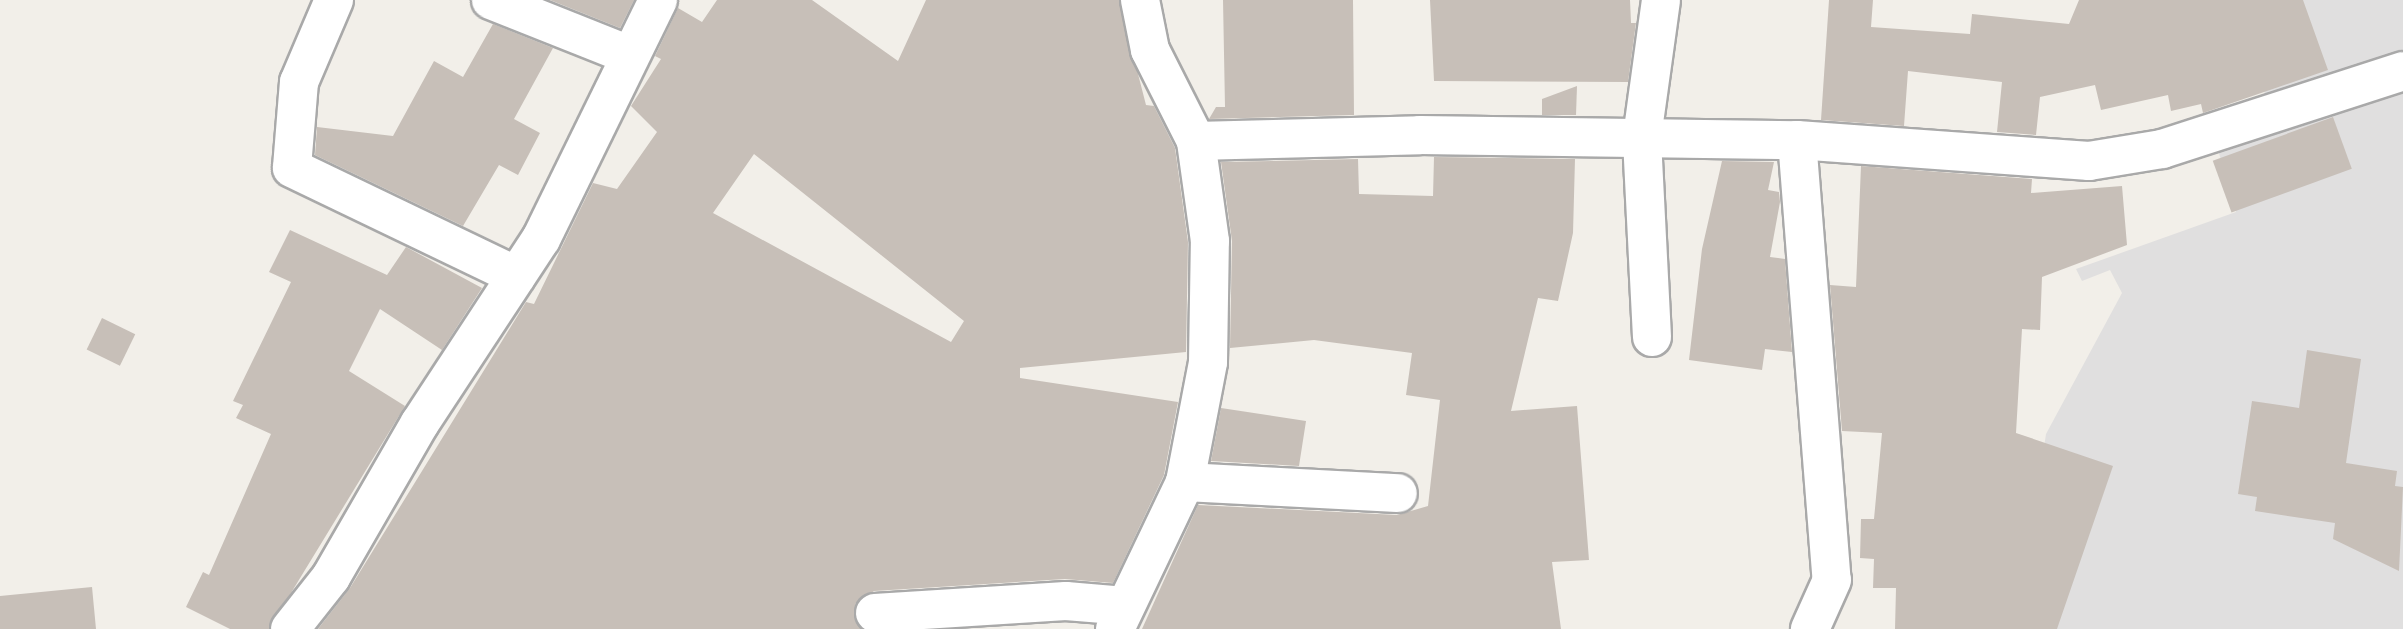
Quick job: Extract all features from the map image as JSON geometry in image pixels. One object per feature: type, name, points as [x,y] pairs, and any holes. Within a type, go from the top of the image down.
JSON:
[{"type":"street","points":[[334,0],[299,82],[292,168],[516,276]]},
{"type":"street","points":[[491,0],[629,55]]},
{"type":"street","points":[[290,629],[331,577],[419,423],[516,276],[658,0]]},
{"type":"street","points":[[875,612],[1066,601],[1120,617],[1185,482],[1208,362],[1210,241],[1196,141],[1150,50],[1140,0]]},
{"type":"street","points":[[1652,337],[1642,137],[1661,0]]},
{"type":"street","points":[[1196,141],[1307,135],[1797,140],[2089,160],[2162,149],[2403,71]]},
{"type":"street","points":[[1797,140],[1832,580],[1810,629]]},
{"type":"street","points":[[1185,482],[1398,494]]},
{"type":"shaded area","points":[[2248,0],[2403,0],[2403,629],[1997,629],[2031,533],[2046,434],[2122,293],[2110,270],[2082,281],[2076,269],[2236,212],[2207,112],[2265,95]]},
{"type":"building","points":[[550,0],[634,0],[620,28]]},
{"type":"building","points":[[717,0],[812,0],[898,61],[926,0],[1119,0],[1146,105],[1154,106],[1175,148],[1188,242],[1186,352],[1020,368],[1020,378],[1178,402],[1164,475],[1113,583],[1065,579],[874,591],[855,604],[861,629],[318,629],[350,588],[526,302],[534,304],[593,183],[617,189],[657,132],[631,106],[661,59],[655,56],[678,8],[702,22]],"holes":[[[754,154],[964,321],[951,342],[713,213]]]},
{"type":"building","points":[[1223,0],[1353,0],[1354,115],[1209,119],[1216,107],[1225,107]]},
{"type":"building","points":[[1430,0],[1630,0],[1631,23],[1636,23],[1628,82],[1434,81]]},
{"type":"building","points":[[1829,0],[1873,0],[1871,27],[1970,34],[1972,14],[2069,24],[2079,0],[2303,0],[2328,70],[2203,113],[2201,104],[2171,111],[2168,95],[2101,110],[2095,85],[2040,97],[2036,135],[1997,132],[2002,82],[1908,71],[1904,126],[1821,120]]},
{"type":"building","points":[[493,24],[553,48],[514,119],[540,133],[518,175],[499,165],[463,226],[315,155],[317,127],[393,136],[434,61],[463,77]]},
{"type":"building","points":[[1577,86],[1576,115],[1542,115],[1542,99]]},
{"type":"building","points":[[2333,117],[2352,169],[2232,212],[2213,161]]},
{"type":"building","points":[[1434,157],[1575,159],[1573,233],[1558,301],[1538,298],[1511,411],[1577,406],[1589,560],[1552,562],[1561,629],[1142,629],[1198,505],[1397,515],[1428,506],[1440,400],[1406,395],[1412,353],[1314,340],[1230,348],[1232,241],[1221,162],[1358,159],[1359,194],[1433,196]]},
{"type":"building","points":[[1722,161],[1774,162],[1768,190],[1779,192],[1780,202],[1770,257],[1785,259],[1792,352],[1765,349],[1762,370],[1689,360],[1702,249]]},
{"type":"building","points":[[1861,166],[2032,179],[2031,193],[2122,186],[2127,245],[2042,277],[2040,330],[2022,329],[2016,433],[2113,466],[2057,629],[1895,629],[1896,588],[1873,588],[1874,559],[1860,558],[1861,519],[1874,519],[1882,433],[1842,431],[1830,285],[1856,287]]},
{"type":"building","points":[[290,230],[387,275],[406,247],[482,288],[442,350],[380,309],[349,371],[405,406],[269,629],[230,629],[186,607],[203,572],[209,575],[271,434],[236,418],[243,405],[233,401],[291,282],[269,272]]},
{"type":"building","points":[[102,318],[135,334],[120,366],[87,349]]},
{"type":"building","points":[[2307,350],[2361,359],[2346,463],[2397,471],[2395,486],[2403,487],[2399,571],[2333,539],[2335,523],[2255,511],[2257,497],[2238,494],[2252,401],[2299,408]]},
{"type":"building","points":[[1221,408],[1306,421],[1299,466],[1211,461]]},
{"type":"building","points":[[92,587],[96,629],[0,629],[0,596]]}]
